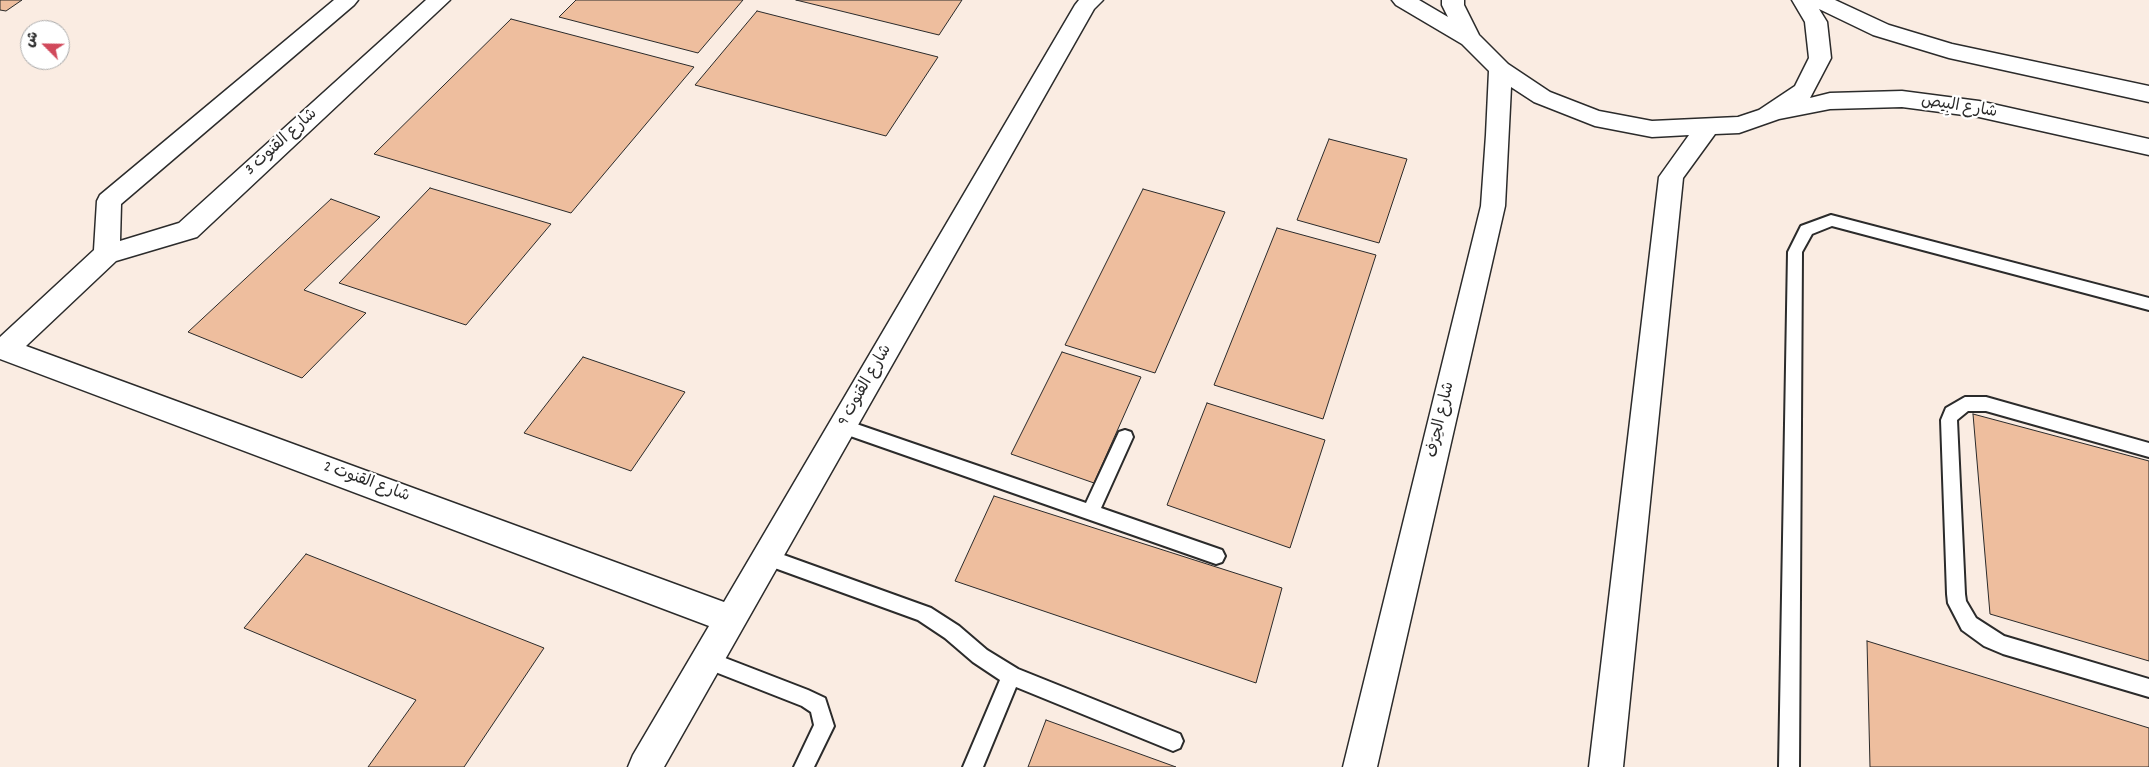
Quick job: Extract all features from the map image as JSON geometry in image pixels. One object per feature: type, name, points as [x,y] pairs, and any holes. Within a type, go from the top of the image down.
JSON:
[{"type":"street","points":[[107,254],[110,201],[347,0]]},
{"type":"street","name":"شارع القنوت 3","points":[[2,349],[107,254],[188,230],[439,0]]},
{"type":"street","points":[[1403,0],[1470,39]]},
{"type":"street","points":[[1453,0],[1453,6],[1470,39]]},
{"type":"street","points":[[1768,116],[1804,91],[1820,58],[1816,22],[1803,0]]},
{"type":"street","points":[[1817,0],[1881,30],[1949,51],[2149,94]]},
{"type":"street","name":"شارع القنوت 9","points":[[645,767],[1088,2]]},
{"type":"street","name":"شارع البِيص","points":[[1470,39],[1500,70],[1542,97],[1595,118],[1652,129],[1707,128],[1739,125],[1797,107],[1865,99],[1902,99],[1979,109],[2149,146]]},
{"type":"street","name":"شارع الحِرَف","points":[[1360,767],[1493,206],[1500,70]]},
{"type":"street","points":[[1606,767],[1661,256],[1672,177],[1707,128]]},
{"type":"street","name":"شارع القنوت 2","points":[[2,349],[731,619]]},
{"type":"lane","points":[[1789,767],[1795,252],[1806,230],[1831,220],[2149,304]]},
{"type":"lane","points":[[2149,450],[1986,404],[1965,404],[1952,413],[1950,420],[1956,594],[1957,603],[1966,619],[1979,633],[2003,645],[2149,688]]},
{"type":"lane","points":[[842,426],[1216,556]]},
{"type":"lane","points":[[1090,512],[1125,437]]},
{"type":"lane","points":[[767,556],[924,614],[952,632],[980,656],[1011,676],[1173,741]]},
{"type":"lane","points":[[707,660],[818,705],[824,726],[804,767]]},
{"type":"lane","points":[[973,767],[1011,676]]},
{"type":"shaded area","points":[[0,0],[2149,0],[2149,767],[0,767]]},
{"type":"building","points":[[0,0],[22,0],[6,11],[0,10]]},
{"type":"building","points":[[576,0],[743,0],[698,53],[559,17]]},
{"type":"building","points":[[796,0],[962,0],[939,35]]},
{"type":"building","points":[[757,11],[938,57],[886,136],[695,85]]},
{"type":"building","points":[[511,19],[694,67],[571,213],[374,154]]},
{"type":"building","points":[[1329,139],[1407,159],[1379,243],[1297,220]]},
{"type":"building","points":[[430,188],[551,224],[466,325],[339,283]]},
{"type":"building","points":[[1143,189],[1225,212],[1155,373],[1065,345]]},
{"type":"building","points":[[331,199],[380,217],[304,290],[366,313],[302,378],[188,332]]},
{"type":"building","points":[[1277,228],[1376,255],[1323,419],[1214,385]]},
{"type":"building","points":[[1062,352],[1141,377],[1094,483],[1011,454]]},
{"type":"building","points":[[583,357],[685,392],[631,471],[524,433]]},
{"type":"building","points":[[1207,403],[1325,440],[1290,548],[1167,505]]},
{"type":"building","points":[[1973,414],[2149,461],[2149,661],[1990,614]]},
{"type":"building","points":[[994,496],[1282,588],[1256,683],[955,581]]},
{"type":"building","points":[[306,554],[544,648],[464,767],[368,767],[416,700],[244,628]]},
{"type":"building","points":[[1867,641],[2149,728],[2149,767],[1870,767]]},
{"type":"building","points":[[1046,720],[1176,767],[1028,767]]}]
